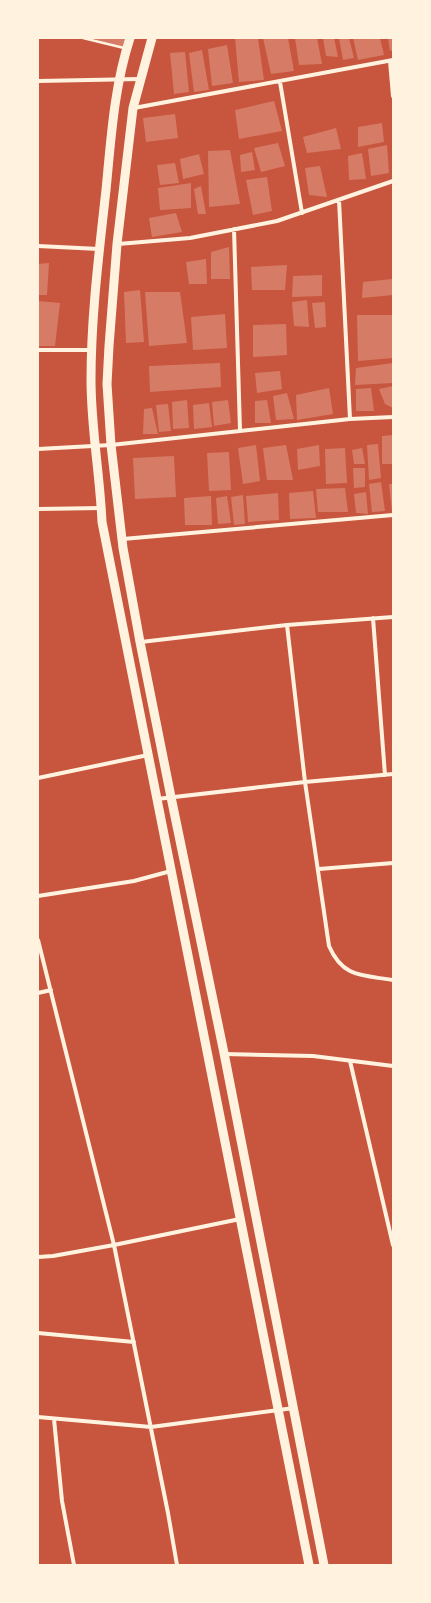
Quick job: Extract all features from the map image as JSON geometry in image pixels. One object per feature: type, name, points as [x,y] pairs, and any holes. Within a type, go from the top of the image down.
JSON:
[{"type":"highway","points":[[130,38],[119,80],[113,115],[94,309],[91,380],[102,522],[309,1565]]},
{"type":"highway","points":[[152,38],[133,108],[117,244],[108,346],[107,384],[110,445],[122,539],[140,642],[224,1054],[324,1565]]},
{"type":"street","points":[[133,108],[280,82],[392,60],[393,96]]},
{"type":"street","points":[[38,81],[140,79]]},
{"type":"street","points":[[280,82],[302,212]]},
{"type":"street","points":[[117,244],[190,238],[277,221],[393,181]]},
{"type":"street","points":[[339,200],[350,419]]},
{"type":"street","points":[[234,229],[240,430]]},
{"type":"street","points":[[38,246],[99,249]]},
{"type":"street","points":[[38,350],[93,350]]},
{"type":"street","points":[[38,449],[110,445],[350,419],[393,417]]},
{"type":"street","points":[[38,509],[102,508]]},
{"type":"street","points":[[122,539],[393,515]]},
{"type":"street","points":[[140,642],[287,625],[393,617]]},
{"type":"street","points":[[373,618],[385,775]]},
{"type":"street","points":[[287,625],[305,782],[329,946],[339,964],[346,970],[393,980]]},
{"type":"street","points":[[38,778],[148,755]]},
{"type":"street","points":[[157,799],[305,782],[393,774]]},
{"type":"street","points":[[318,869],[393,863]]},
{"type":"street","points":[[38,896],[134,881],[171,871]]},
{"type":"street","points":[[38,940],[114,1245],[177,1565]]},
{"type":"street","points":[[38,993],[51,990]]},
{"type":"street","points":[[224,1054],[313,1056],[393,1066]]},
{"type":"street","points":[[350,1061],[393,1246]]},
{"type":"street","points":[[38,1256],[53,1256],[114,1245],[240,1219]]},
{"type":"street","points":[[38,1333],[134,1342]]},
{"type":"street","points":[[38,1417],[151,1427],[294,1408]]},
{"type":"street","points":[[54,1419],[62,1501],[74,1565]]},
{"type":"lane","points":[[83,38],[127,48]]},
{"type":"building","points":[[90,38],[129,38],[127,48]]},
{"type":"building","points":[[235,38],[258,38],[264,80],[239,82]]},
{"type":"building","points":[[263,38],[288,38],[294,71],[271,74]]},
{"type":"building","points":[[295,38],[317,38],[322,64],[299,65]]},
{"type":"building","points":[[323,38],[334,38],[338,57],[326,56]]},
{"type":"building","points":[[339,38],[349,38],[354,58],[343,60]]},
{"type":"building","points":[[353,38],[380,38],[384,55],[358,60]]},
{"type":"building","points":[[388,38],[393,38],[393,50],[390,51]]},
{"type":"building","points":[[227,45],[233,83],[212,86],[208,49]]},
{"type":"building","points":[[202,50],[209,90],[194,92],[189,53]]},
{"type":"building","points":[[185,52],[189,92],[174,94],[170,53]]},
{"type":"building","points":[[274,101],[282,131],[239,139],[235,110]]},
{"type":"building","points":[[175,114],[178,138],[146,142],[143,118]]},
{"type":"building","points":[[382,123],[384,142],[358,147],[358,127]]},
{"type":"building","points":[[336,128],[341,149],[307,153],[303,137]]},
{"type":"building","points":[[278,143],[285,166],[261,172],[254,148]]},
{"type":"building","points":[[387,145],[389,173],[371,176],[368,149]]},
{"type":"building","points":[[230,150],[240,204],[209,207],[208,151]]},
{"type":"building","points":[[252,152],[255,170],[241,172],[240,155]]},
{"type":"building","points":[[362,153],[366,179],[349,180],[348,156]]},
{"type":"building","points":[[199,154],[204,174],[183,179],[180,159]]},
{"type":"building","points":[[175,163],[179,183],[160,185],[157,165]]},
{"type":"building","points":[[320,166],[327,197],[309,195],[305,168]]},
{"type":"building","points":[[267,177],[272,211],[253,215],[246,180]]},
{"type":"building","points":[[191,183],[191,208],[160,210],[158,188]]},
{"type":"building","points":[[201,186],[206,214],[198,214],[194,189]]},
{"type":"building","points":[[176,213],[182,232],[152,237],[149,218]]},
{"type":"building","points":[[229,247],[230,279],[211,279],[211,252]]},
{"type":"building","points":[[206,259],[207,284],[189,284],[186,262]]},
{"type":"building","points":[[49,263],[47,295],[38,295],[38,264]]},
{"type":"building","points":[[287,265],[285,290],[252,290],[251,267]]},
{"type":"building","points":[[322,275],[322,296],[292,297],[293,276]]},
{"type":"building","points":[[392,279],[393,295],[362,298],[363,282]]},
{"type":"building","points":[[140,290],[144,342],[126,343],[124,292]]},
{"type":"building","points":[[145,292],[180,292],[187,343],[149,346]]},
{"type":"building","points":[[307,300],[309,327],[294,326],[292,302]]},
{"type":"building","points":[[38,301],[60,303],[55,346],[38,346]]},
{"type":"building","points":[[325,302],[326,327],[315,328],[312,303]]},
{"type":"building","points":[[225,314],[227,348],[193,350],[191,317]]},
{"type":"building","points":[[357,315],[392,315],[393,358],[358,361]]},
{"type":"building","points":[[286,324],[287,355],[253,357],[253,325]]},
{"type":"building","points":[[220,363],[221,387],[150,392],[149,366]]},
{"type":"building","points":[[393,363],[393,383],[355,385],[356,368]]},
{"type":"building","points":[[280,371],[282,389],[257,393],[255,373]]},
{"type":"building","points":[[393,386],[393,408],[385,404],[379,389]]},
{"type":"building","points":[[329,388],[333,414],[297,420],[296,395]]},
{"type":"building","points":[[371,388],[374,411],[356,411],[356,389]]},
{"type":"building","points":[[287,393],[294,419],[276,420],[273,396]]},
{"type":"building","points":[[187,400],[189,428],[173,429],[172,402]]},
{"type":"building","points":[[228,400],[231,423],[214,426],[212,402]]},
{"type":"building","points":[[267,400],[271,423],[255,423],[255,401]]},
{"type":"building","points":[[209,403],[212,427],[194,429],[193,405]]},
{"type":"building","points":[[168,404],[171,431],[159,432],[156,405]]},
{"type":"building","points":[[152,408],[158,434],[143,434],[144,409]]},
{"type":"building","points":[[393,435],[393,464],[382,464],[382,436]]},
{"type":"building","points":[[378,444],[381,478],[369,480],[367,445]]},
{"type":"building","points":[[256,445],[260,481],[243,484],[238,448]]},
{"type":"building","points":[[286,445],[293,480],[267,480],[263,448]]},
{"type":"building","points":[[319,445],[320,466],[298,470],[297,449]]},
{"type":"building","points":[[345,448],[347,483],[326,484],[325,449]]},
{"type":"building","points":[[362,448],[365,464],[354,464],[352,450]]},
{"type":"building","points":[[229,452],[231,490],[209,491],[207,453]]},
{"type":"building","points":[[174,456],[176,497],[135,499],[133,458]]},
{"type":"building","points":[[353,468],[365,468],[365,487],[354,488]]},
{"type":"building","points":[[381,482],[385,511],[372,512],[369,484]]},
{"type":"building","points":[[389,484],[393,484],[393,512],[392,512]]},
{"type":"building","points":[[345,488],[348,512],[318,512],[316,489]]},
{"type":"building","points":[[313,491],[316,518],[290,519],[289,493]]},
{"type":"building","points":[[366,492],[368,514],[356,513],[354,494]]},
{"type":"building","points":[[278,493],[279,520],[248,522],[246,496]]},
{"type":"building","points":[[243,495],[245,524],[234,525],[231,497]]},
{"type":"building","points":[[211,496],[212,525],[185,525],[184,498]]},
{"type":"building","points":[[227,496],[231,523],[218,524],[216,498]]}]
